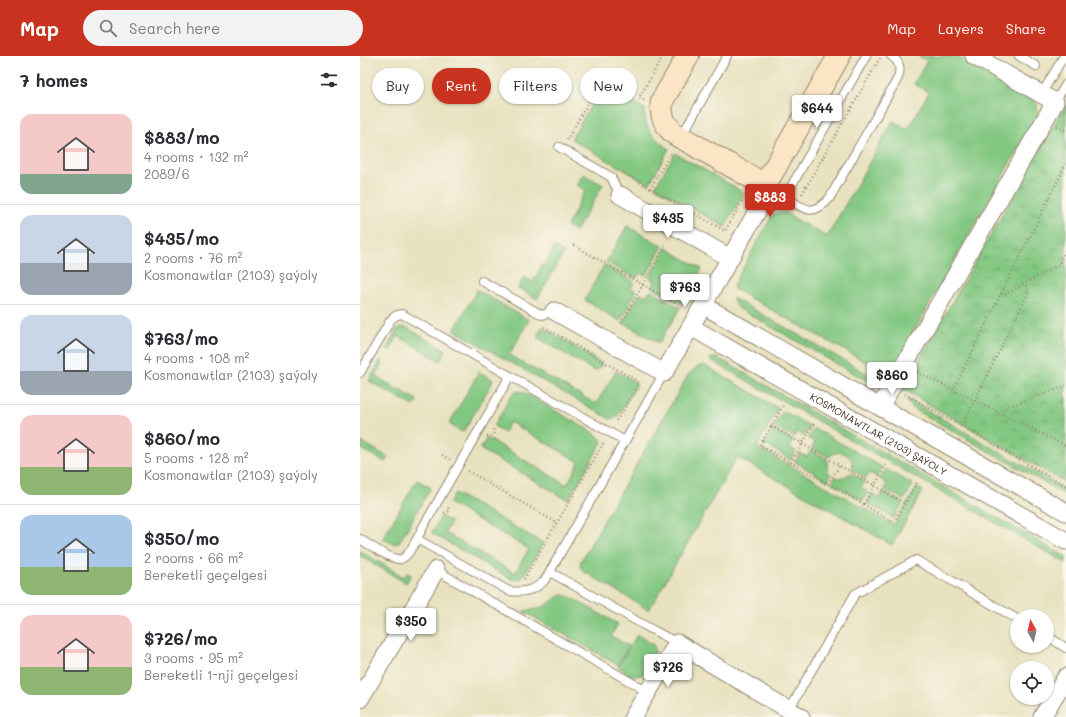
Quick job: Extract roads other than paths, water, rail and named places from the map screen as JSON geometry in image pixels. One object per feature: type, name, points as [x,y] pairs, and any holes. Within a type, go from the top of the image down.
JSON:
[{"type":"street","points":[[688,56],[662,101],[662,116],[665,124],[677,143],[767,187]]},
{"type":"street","points":[[554,310],[664,373],[730,258],[839,56]]},
{"type":"street","points":[[880,407],[1048,98],[974,56]]},
{"type":"street","points":[[620,195],[730,258]]},
{"type":"street","points":[[703,305],[1066,512]]},
{"type":"street","name":"KOSMONAWTLAR (2103) ŞAÝOLY","points":[[691,327],[1066,540]]},
{"type":"street","points":[[360,699],[436,570]]},
{"type":"street","points":[[633,717],[677,643],[795,713]]},
{"type":"street","points":[[1042,717],[1066,677]]},
{"type":"lane","points":[[677,143],[727,56]]},
{"type":"lane","points":[[785,197],[866,56]]},
{"type":"lane","points":[[767,187],[806,209],[811,210],[818,208],[829,199],[898,78],[900,67],[891,56]]},
{"type":"lane","points":[[1019,56],[1036,66]]},
{"type":"lane","points":[[1048,98],[1064,56]]},
{"type":"lane","points":[[1048,98],[1066,84]]},
{"type":"lane","points":[[559,147],[611,177],[620,195]]},
{"type":"lane","points":[[482,281],[542,315],[554,310]]},
{"type":"lane","points":[[360,373],[390,321],[394,317],[402,314],[625,441]]},
{"type":"lane","points":[[417,539],[509,591],[522,592],[542,584],[664,373]]},
{"type":"lane","points":[[360,539],[393,558],[401,559],[408,554],[510,376]]},
{"type":"lane","points":[[795,713],[855,594],[916,560],[1010,615]]},
{"type":"lane","points":[[436,570],[648,692]]},
{"type":"lane","points":[[550,572],[677,643]]},
{"type":"lane","points":[[1054,640],[1066,648]]}]
